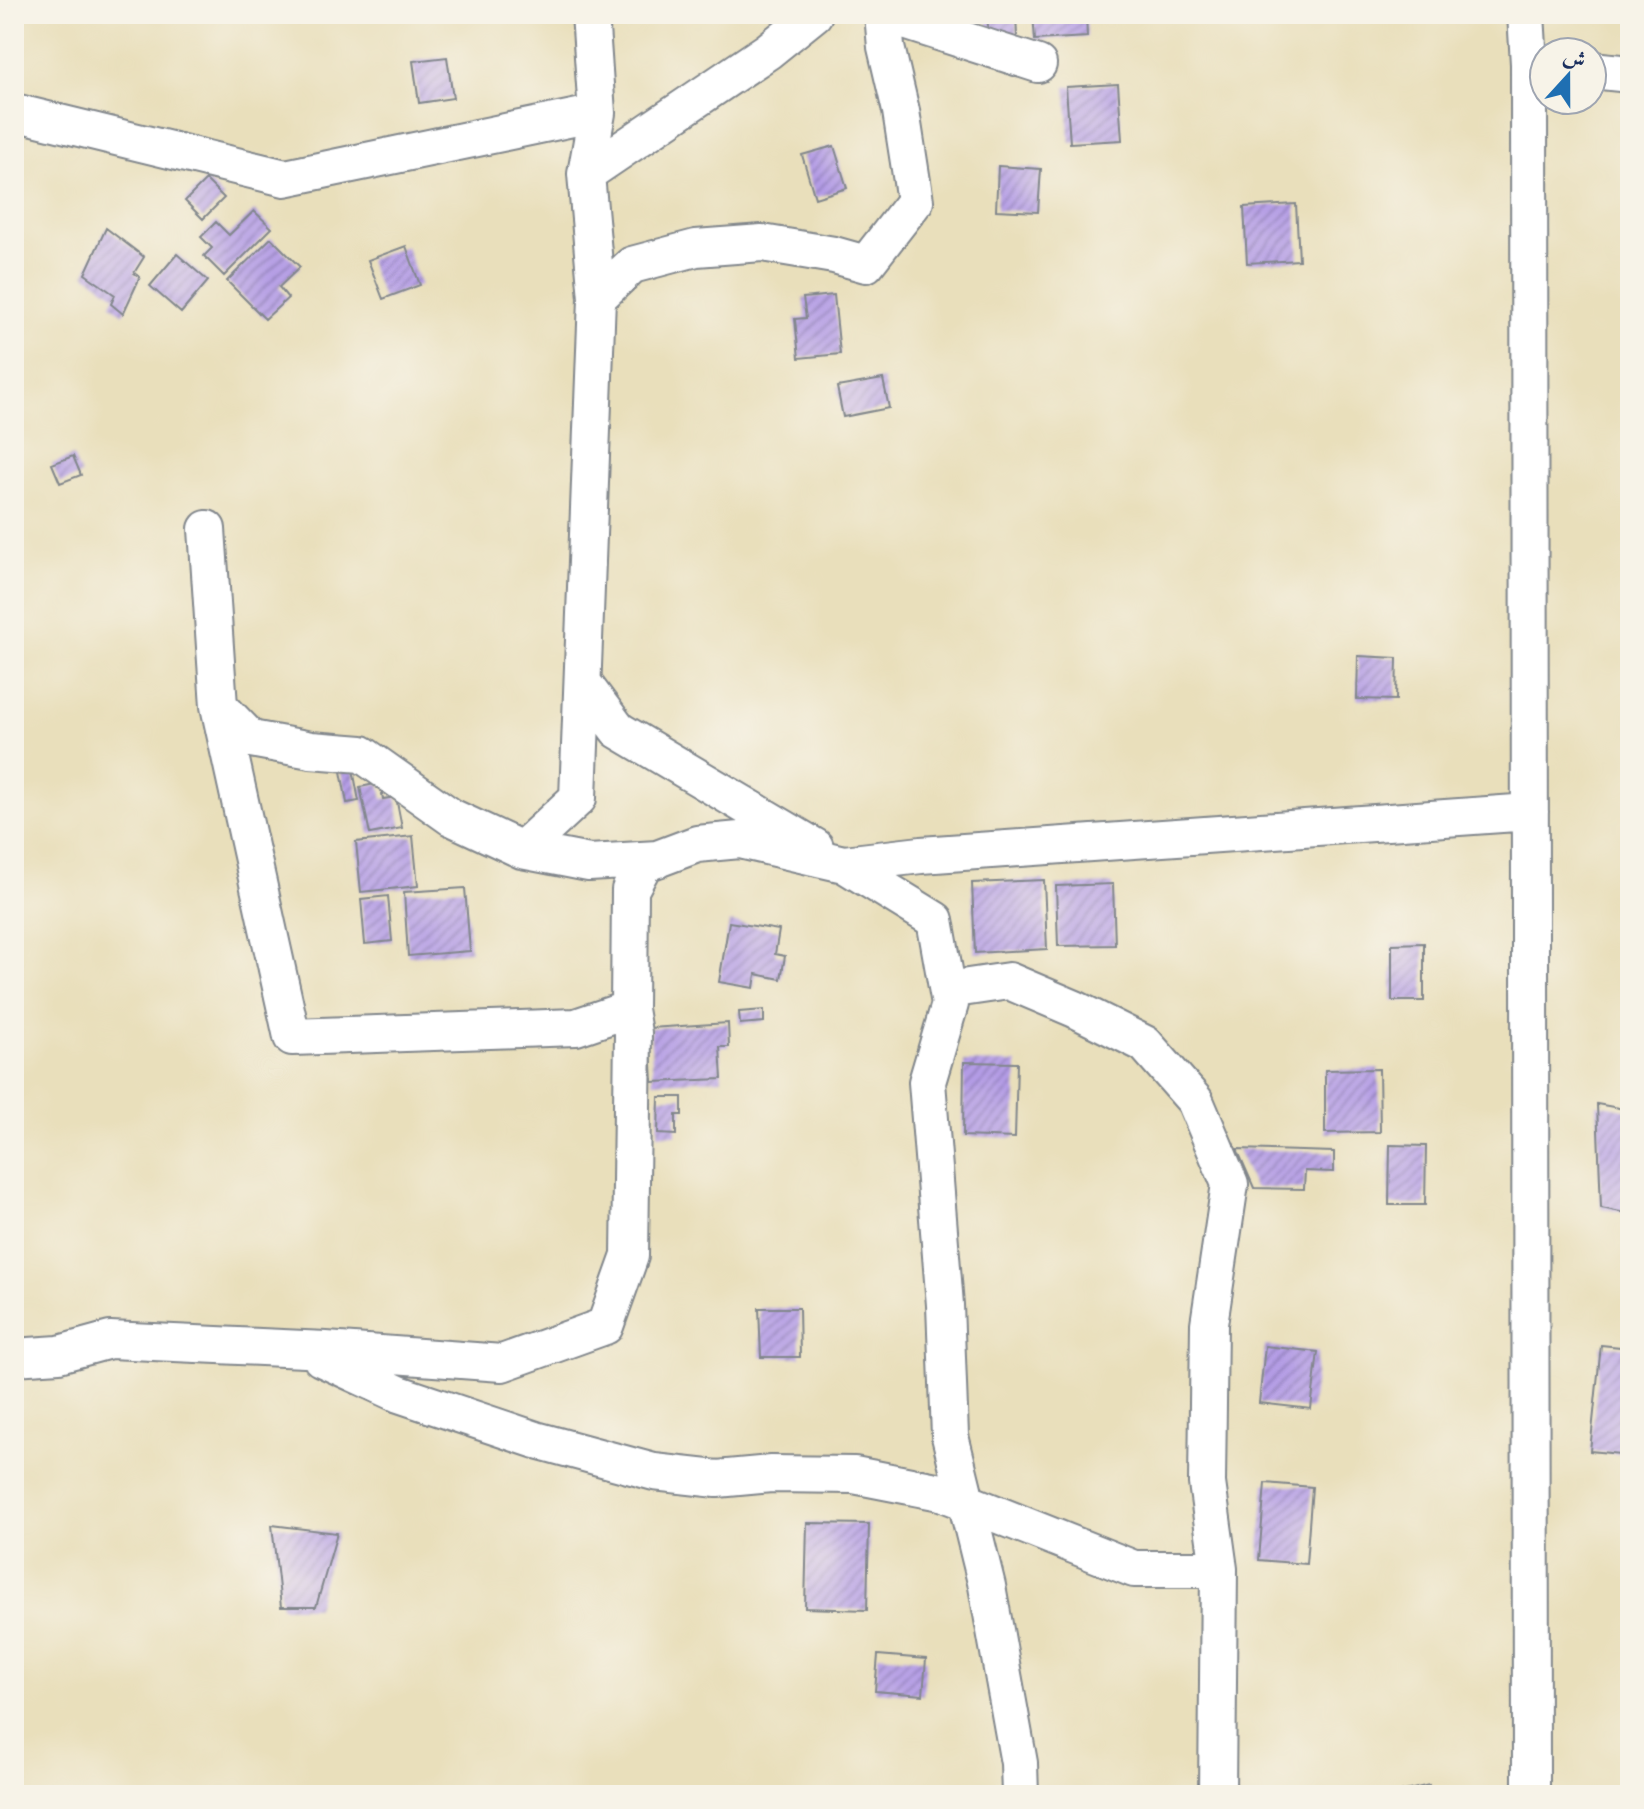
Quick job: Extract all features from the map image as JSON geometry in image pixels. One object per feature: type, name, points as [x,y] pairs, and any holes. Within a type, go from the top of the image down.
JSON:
[{"type":"street","points":[[522,850],[578,798],[597,298],[586,174],[597,113],[590,14]]},
{"type":"street","points":[[586,174],[768,51],[814,14]]},
{"type":"street","points":[[597,298],[632,265],[696,248],[762,243],[834,255],[866,264],[915,201],[883,14],[1038,64]]},
{"type":"street","points":[[1526,14],[1530,36]]},
{"type":"street","points":[[1608,72],[1630,74]]},
{"type":"street","points":[[14,112],[285,178],[597,113]]},
{"type":"street","points":[[1531,1795],[1530,812],[1536,116]]},
{"type":"street","points":[[207,529],[219,706],[292,1037],[576,1027],[629,1009]]},
{"type":"street","points":[[583,683],[618,730],[935,920],[950,1004],[927,1082],[945,1305],[950,1436],[987,1586],[1016,1748],[1020,1795]]},
{"type":"street","points":[[219,706],[251,739],[311,750],[362,754],[451,817],[522,850],[589,863],[658,859]]},
{"type":"street","points":[[14,1357],[59,1354],[110,1340],[502,1363],[605,1326],[630,1256],[633,1033],[629,1009],[630,890],[644,864],[697,844],[740,840],[844,864],[952,853],[1530,812]]},
{"type":"street","points":[[948,990],[1009,981],[1145,1044],[1195,1101],[1230,1184],[1209,1324],[1207,1483],[1219,1569],[1217,1795]]},
{"type":"street","points":[[302,1349],[399,1394],[536,1440],[654,1472],[717,1479],[771,1474],[854,1475],[941,1492],[1134,1569],[1219,1569]]},
{"type":"building","points":[[987,14],[1016,14],[1017,37],[989,39]]},
{"type":"building","points":[[1033,14],[1086,14],[1087,37],[1035,40]]},
{"type":"building","points":[[447,57],[453,98],[419,103],[413,61]]},
{"type":"building","points":[[1118,84],[1122,140],[1070,143],[1066,87]]},
{"type":"building","points":[[834,146],[847,188],[815,198],[802,155]]},
{"type":"building","points":[[998,166],[1041,169],[1038,212],[996,210]]},
{"type":"building","points":[[206,180],[224,198],[203,219],[185,201]]},
{"type":"building","points":[[1296,204],[1299,260],[1247,263],[1244,207]]},
{"type":"building","points":[[254,211],[272,228],[224,276],[204,256],[212,248],[201,237],[216,222],[229,235]]},
{"type":"building","points":[[106,228],[144,257],[134,273],[140,277],[123,314],[111,304],[115,295],[85,274]]},
{"type":"building","points":[[271,238],[300,267],[279,287],[288,298],[265,319],[227,281]]},
{"type":"building","points":[[406,246],[420,285],[383,299],[368,260]]},
{"type":"building","points":[[177,254],[208,281],[181,313],[150,286]]},
{"type":"building","points":[[834,295],[840,354],[799,358],[795,319],[806,318],[803,298]]},
{"type":"building","points":[[883,379],[889,408],[843,417],[837,387]]},
{"type":"building","points":[[73,456],[81,475],[60,483],[52,464]]},
{"type":"building","points":[[1358,656],[1397,658],[1396,700],[1357,699]]},
{"type":"building","points":[[352,764],[359,801],[347,803],[340,766]]},
{"type":"building","points":[[380,783],[383,799],[396,797],[402,828],[370,834],[360,787]]},
{"type":"building","points":[[413,836],[418,886],[361,892],[356,842]]},
{"type":"building","points":[[1044,880],[1047,949],[975,953],[972,883]]},
{"type":"building","points":[[1113,884],[1115,945],[1058,946],[1056,886]]},
{"type":"building","points":[[465,888],[470,951],[408,956],[404,892]]},
{"type":"building","points":[[388,896],[392,941],[365,944],[361,899]]},
{"type":"building","points":[[729,922],[779,930],[775,954],[785,956],[781,979],[756,974],[754,988],[719,982]]},
{"type":"building","points":[[1424,943],[1424,1001],[1392,1001],[1392,944]]},
{"type":"building","points":[[764,1010],[764,1022],[740,1024],[739,1012]]},
{"type":"building","points":[[728,1023],[729,1047],[720,1047],[722,1079],[653,1082],[650,1028]]},
{"type":"building","points":[[964,1062],[1017,1063],[1015,1138],[963,1136]]},
{"type":"building","points":[[1379,1069],[1380,1132],[1325,1133],[1325,1070]]},
{"type":"building","points":[[659,1097],[682,1097],[682,1115],[676,1115],[676,1135],[658,1134]]},
{"type":"building","points":[[1597,1104],[1630,1110],[1630,1214],[1601,1208]]},
{"type":"building","points":[[1390,1145],[1426,1146],[1425,1205],[1389,1205]]},
{"type":"building","points":[[1237,1149],[1334,1152],[1334,1172],[1305,1171],[1304,1189],[1254,1188]]},
{"type":"building","points":[[759,1308],[799,1308],[800,1357],[761,1357]]},
{"type":"building","points":[[1601,1345],[1630,1348],[1630,1455],[1590,1451]]},
{"type":"building","points":[[1265,1346],[1318,1352],[1311,1409],[1259,1403]]},
{"type":"building","points":[[1265,1483],[1312,1487],[1306,1564],[1259,1560]]},
{"type":"building","points":[[807,1523],[869,1524],[867,1610],[805,1608]]},
{"type":"building","points":[[272,1525],[337,1533],[316,1607],[281,1607]]},
{"type":"building","points":[[878,1655],[926,1659],[923,1695],[875,1691]]},
{"type":"building","points":[[1429,1785],[1431,1795],[1393,1795],[1393,1794]]}]
